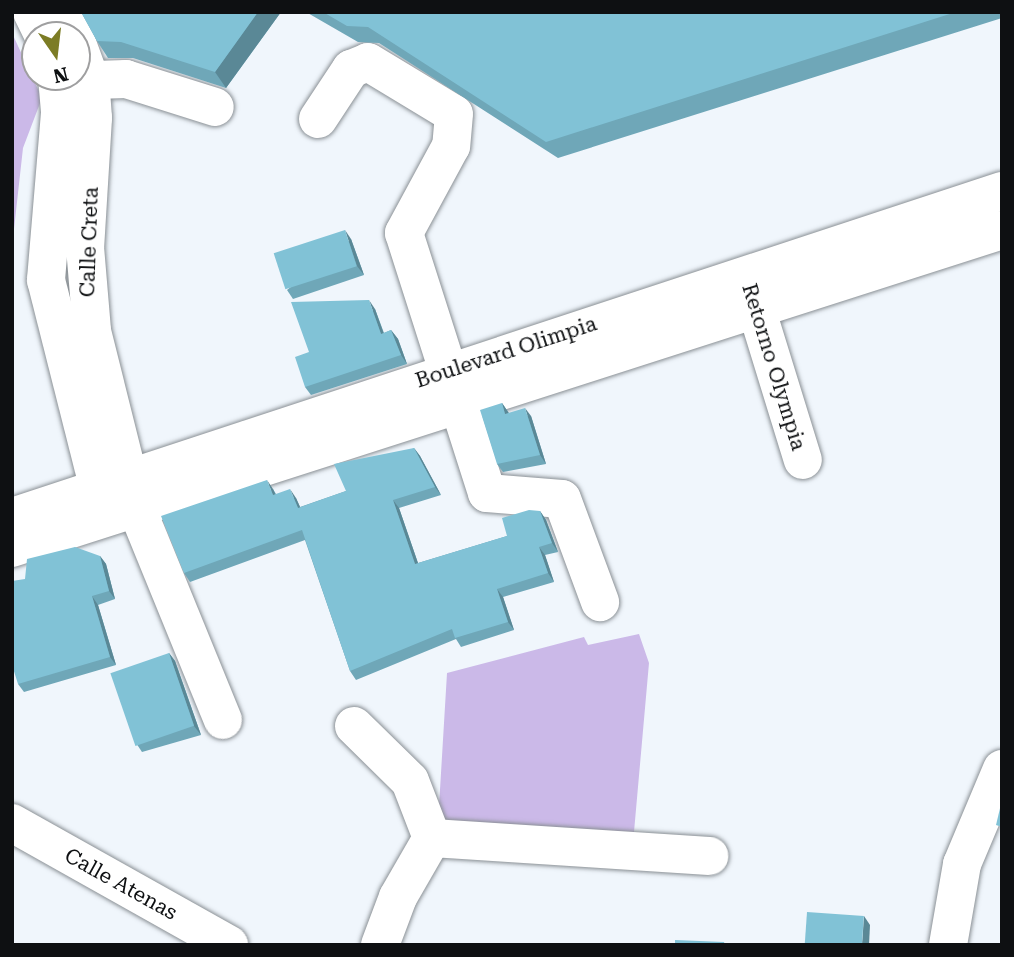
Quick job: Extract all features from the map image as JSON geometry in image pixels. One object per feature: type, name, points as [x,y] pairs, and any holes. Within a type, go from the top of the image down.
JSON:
[{"type":"street","points":[[318,119],[351,69],[368,62],[454,114],[450,146],[404,233],[487,493],[562,499],[600,602]]},
{"type":"street","points":[[91,79],[125,79],[215,107]]},
{"type":"street","name":"Calle Creta","points":[[70,91],[85,247],[75,335],[121,492],[223,720]]},
{"type":"street","name":"Boulevard Olimpia","points":[[12,517],[121,492],[751,291],[1002,191]]},
{"type":"street","name":"Boulevard Olimpia","points":[[751,291],[1002,230]]},
{"type":"street","name":"Retorno Olympia","points":[[751,291],[803,460]]},
{"type":"street","name":"Boulevard Olimpia","points":[[12,548],[121,492]]},
{"type":"street","points":[[354,726],[410,780],[432,838]]},
{"type":"street","points":[[948,945],[962,864],[1002,769]]},
{"type":"street","name":"Calle Atenas","points":[[12,823],[229,945]]},
{"type":"street","points":[[432,838],[709,856]]},
{"type":"street","points":[[380,945],[398,897],[432,838]]},
{"type":"shaded area","points":[[12,33],[21,52],[21,91],[39,91],[42,98],[23,148],[12,247]]},
{"type":"shaded area","points":[[639,634],[649,663],[634,832],[438,823],[447,673],[584,637],[588,645]]},
{"type":"building","points":[[81,12],[258,12],[215,72],[121,42],[97,41],[91,30],[91,21],[86,21]]},
{"type":"building","points":[[323,12],[956,12],[546,142],[368,27],[347,26]]},
{"type":"building","points":[[345,230],[357,266],[285,289],[274,253]]},
{"type":"building","points":[[369,300],[381,334],[391,330],[401,355],[305,387],[295,357],[309,352],[291,302]]},
{"type":"building","points":[[502,403],[505,414],[525,408],[540,455],[497,464],[480,410]]},
{"type":"building","points":[[414,448],[435,487],[393,500],[415,564],[507,536],[502,518],[529,510],[540,511],[552,543],[539,547],[548,573],[497,589],[508,622],[455,638],[452,629],[350,671],[302,530],[184,573],[161,516],[267,480],[273,495],[290,489],[298,508],[346,491],[334,464]]},
{"type":"building","points":[[75,547],[100,556],[109,591],[92,596],[110,657],[18,684],[12,665],[12,581],[25,579],[27,559]]},
{"type":"building","points":[[169,653],[194,726],[135,746],[110,673]]},
{"type":"building","points":[[1002,800],[1002,827],[996,825]]},
{"type":"building","points":[[807,912],[864,916],[862,945],[805,945]]},
{"type":"building","points":[[675,940],[724,942],[725,945],[675,945]]}]
